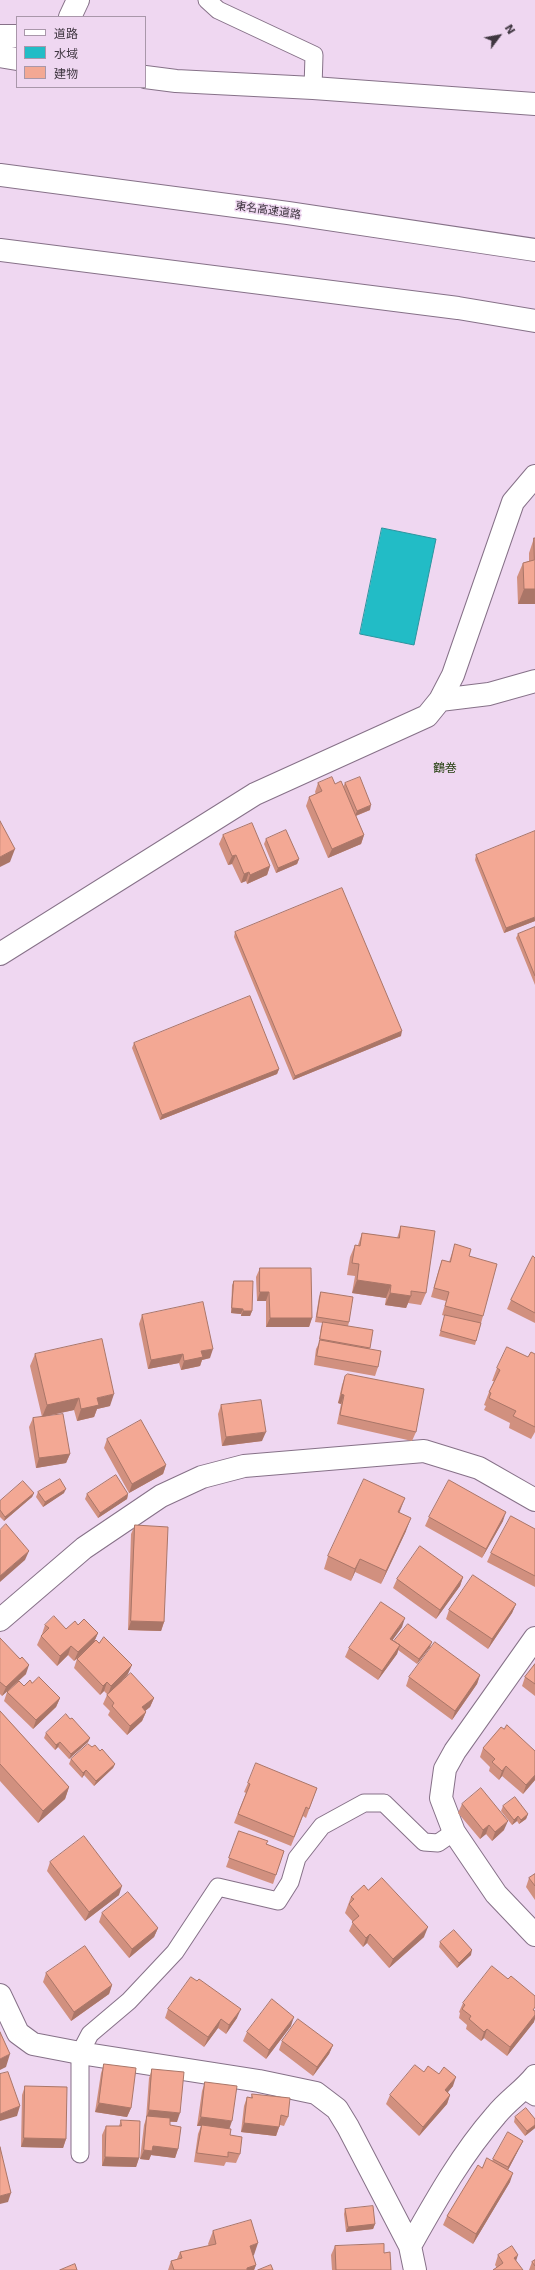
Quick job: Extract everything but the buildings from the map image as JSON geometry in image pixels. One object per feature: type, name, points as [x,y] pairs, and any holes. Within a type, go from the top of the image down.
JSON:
[{"type":"main road","points":[[70,16],[78,0]]},
{"type":"main road","points":[[0,36],[16,36]]},
{"type":"main road","points":[[0,56],[16,59]]},
{"type":"main road","points":[[146,77],[176,81],[314,88],[535,104]]},
{"type":"main road","name":"東名高速道路","points":[[0,176],[280,212],[535,250]]},
{"type":"main road","points":[[0,250],[458,308],[535,322]]},
{"type":"main road","points":[[0,954],[255,794],[427,716],[440,700],[453,675],[514,502],[535,476]]},
{"type":"main road","points":[[440,700],[489,694],[535,681]]},
{"type":"main road","points":[[0,1620],[84,1548],[161,1496],[202,1476],[244,1466],[424,1451],[479,1468],[535,1500]]},
{"type":"main road","points":[[535,1638],[455,1751],[445,1769],[441,1798],[454,1832],[496,1894],[535,1935]]},
{"type":"main road","points":[[0,1995],[18,2033],[33,2044],[80,2053],[259,2081],[316,2093],[336,2109],[410,2246],[415,2270]]},
{"type":"main road","points":[[410,2246],[453,2171],[497,2114],[531,2088]]},
{"type":"lane","points":[[207,0],[218,10],[314,55],[314,88]]},
{"type":"lane","points":[[80,2154],[80,2053],[90,2034],[129,2001],[175,1952],[218,1887],[278,1901],[290,1882],[297,1858],[322,1826],[364,1803],[384,1803],[424,1842],[438,1842],[454,1832]]},
{"type":"water","points":[[382,528],[436,539],[414,645],[360,634]]},
{"type":"district","name":"鶴巻","points":[[445,769]]}]
